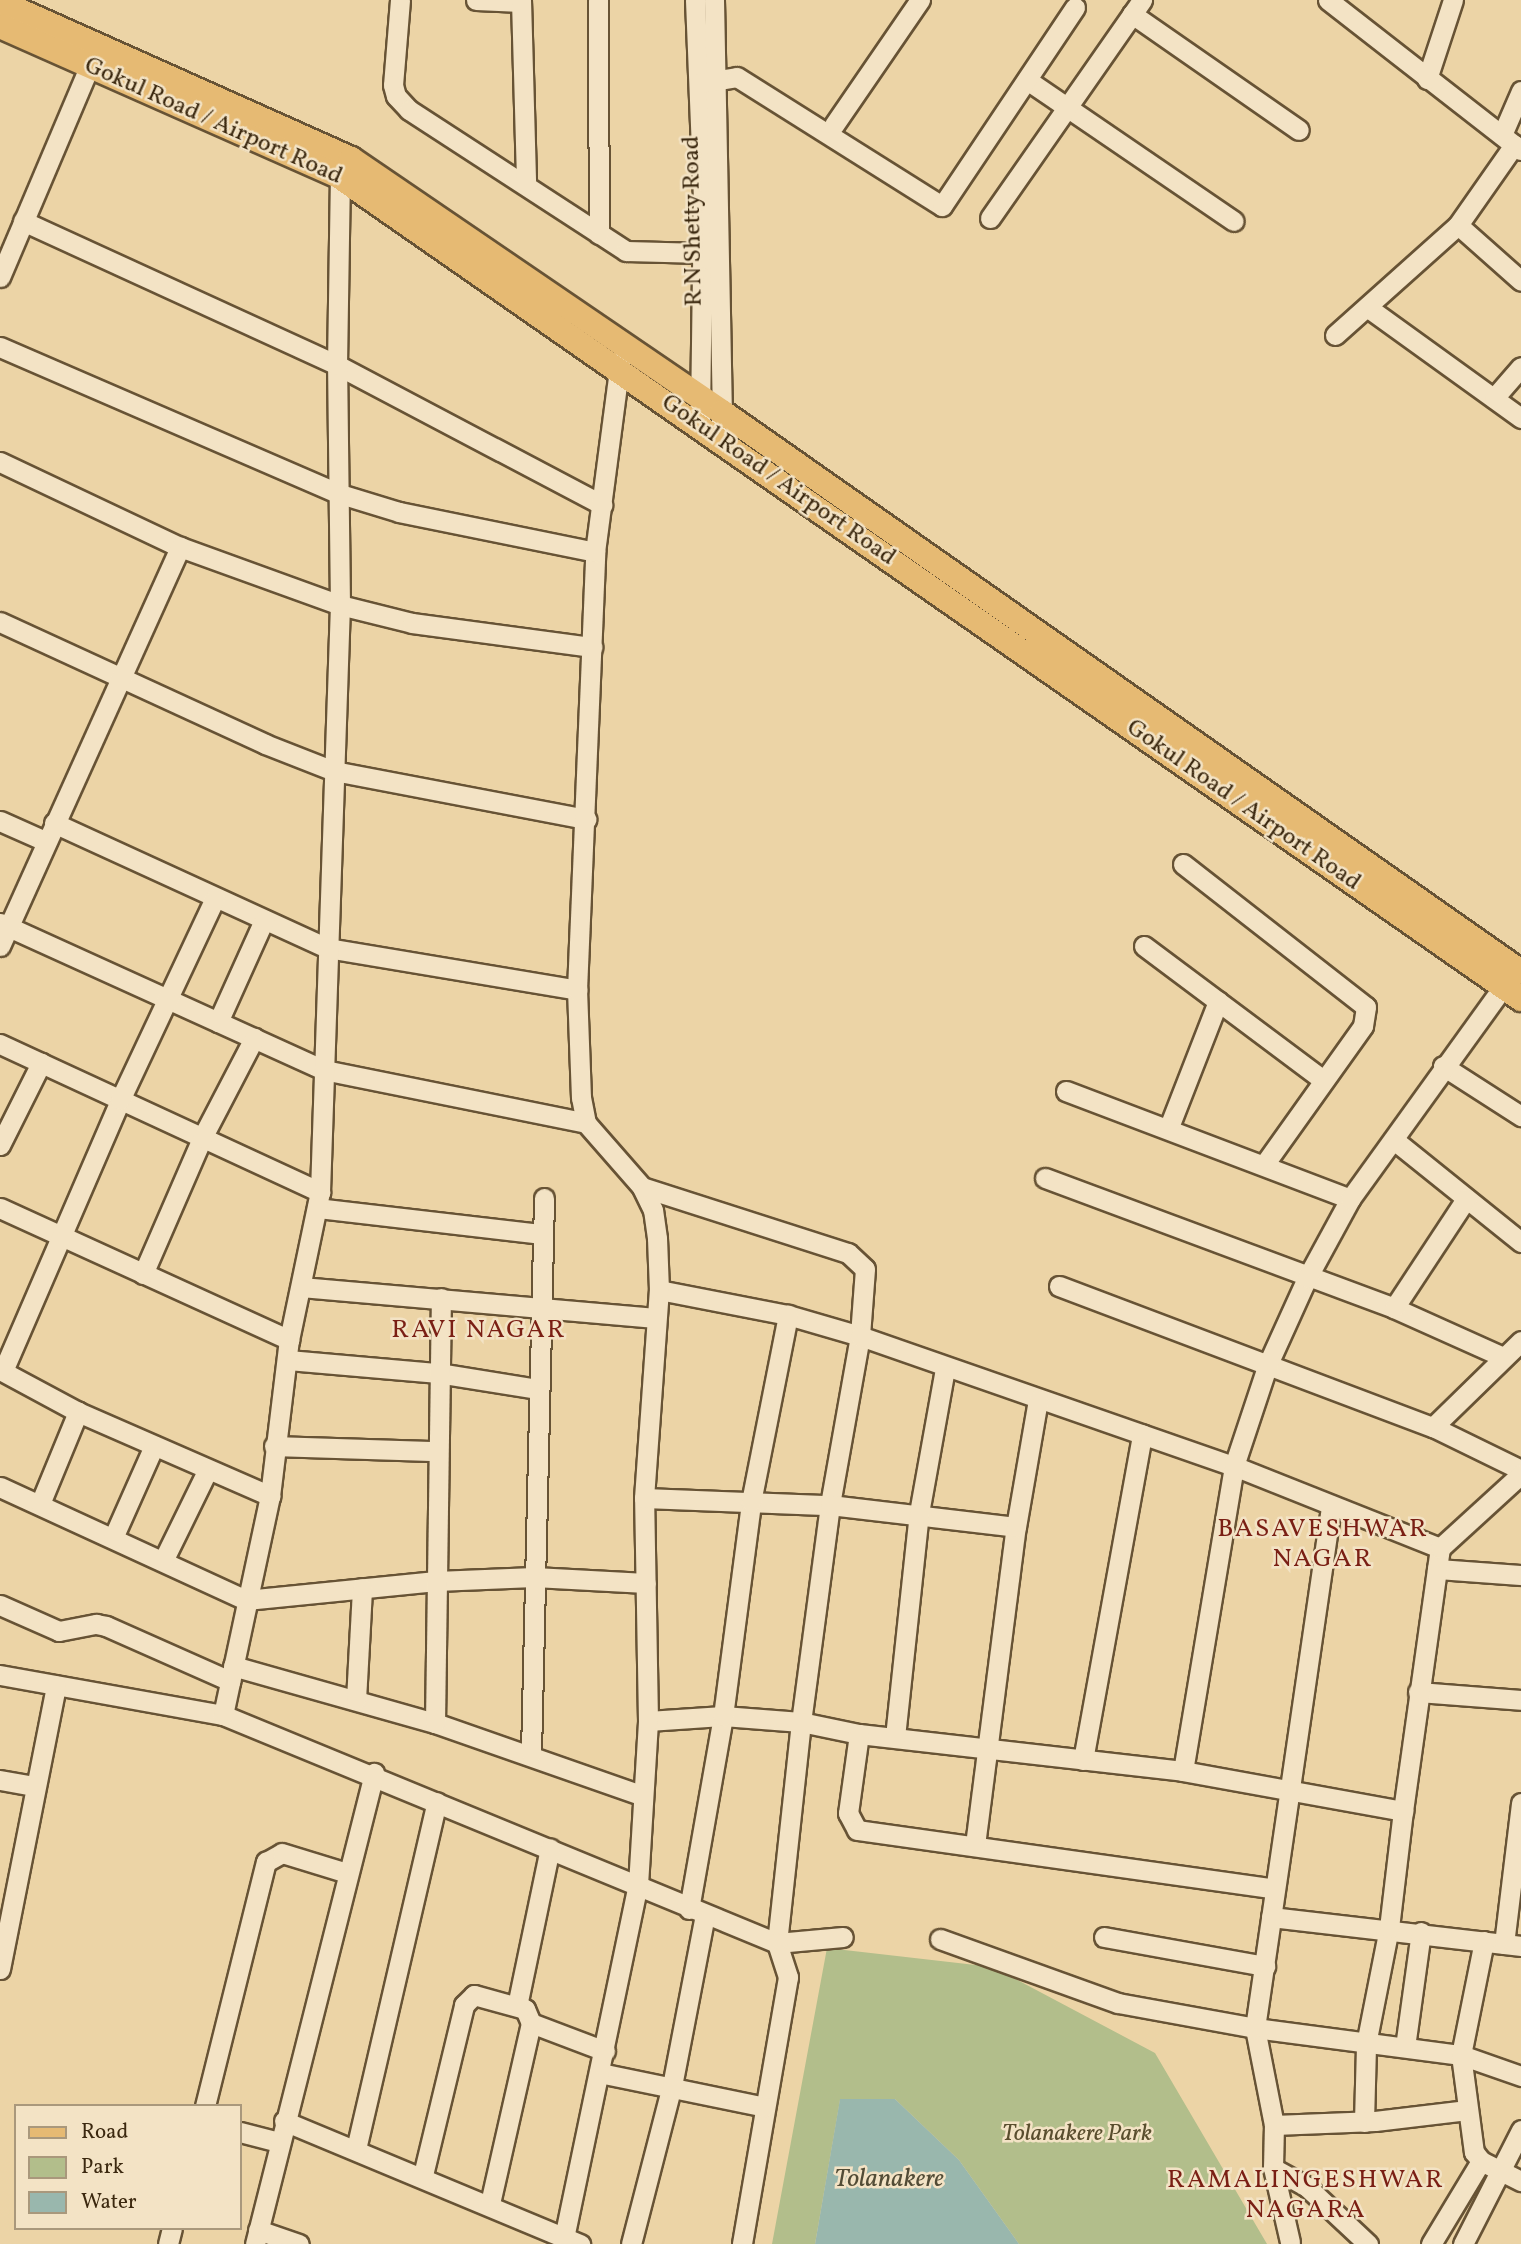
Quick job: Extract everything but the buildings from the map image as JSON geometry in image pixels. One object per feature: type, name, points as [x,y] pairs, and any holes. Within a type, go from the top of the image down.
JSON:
[{"type":"main road","name":"Gokul Road / Airport Road","points":[[0,2],[94,56],[340,177],[620,358],[713,406],[1517,978]]},
{"type":"main road","name":"Gokul Road / Airport Road","points":[[0,26],[94,56],[351,159],[620,358],[710,434],[1517,978]]},
{"type":"street","points":[[400,0],[396,96],[409,110],[526,182],[599,234],[635,254],[709,266]]},
{"type":"street","points":[[476,0],[521,1],[526,182]]},
{"type":"street","points":[[598,0],[599,234]]},
{"type":"street","name":"R N Shetty Road","points":[[695,0],[708,58]]},
{"type":"street","name":"R N Shetty Road","points":[[710,434],[713,406],[708,58],[713,0]]},
{"type":"street","points":[[834,125],[920,0]]},
{"type":"street","points":[[1328,0],[1512,143]]},
{"type":"street","points":[[1427,79],[1453,0]]},
{"type":"street","points":[[990,218],[1137,7],[1299,130]]},
{"type":"street","points":[[708,83],[737,77],[942,206],[1075,8]]},
{"type":"street","points":[[0,277],[94,56]]},
{"type":"street","points":[[1027,80],[1234,221]]},
{"type":"street","points":[[1335,335],[1458,225],[1512,143],[1521,91]]},
{"type":"street","points":[[223,1714],[270,1496],[289,1340],[318,1200],[340,605],[337,365],[340,177]]},
{"type":"street","points":[[23,221],[337,365],[602,505]]},
{"type":"street","points":[[1458,225],[1521,281]]},
{"type":"street","points":[[1367,307],[1521,418]]},
{"type":"street","points":[[0,347],[337,494],[399,512],[595,552]]},
{"type":"street","points":[[284,2121],[424,2175],[572,2241],[604,2051],[638,1885],[641,1795],[648,1720],[644,1498],[659,1290],[653,1210],[642,1188],[586,1123],[581,1098],[577,990],[595,552],[620,358]]},
{"type":"street","points":[[1494,398],[1521,367]]},
{"type":"street","points":[[0,462],[180,547],[340,605],[412,623],[592,647]]},
{"type":"street","points":[[0,946],[4,925],[50,832],[180,547]]},
{"type":"street","points":[[0,622],[334,771],[586,819]]},
{"type":"street","points":[[0,821],[50,832],[215,898],[327,948],[577,990]]},
{"type":"street","points":[[1183,864],[1366,1007],[1363,1026],[1264,1165]]},
{"type":"street","points":[[215,898],[120,1100],[1,1371],[78,1412],[207,1471],[270,1496]]},
{"type":"street","points":[[218,1022],[264,920]]},
{"type":"street","points":[[4,925],[324,1070],[586,1123]]},
{"type":"street","points":[[1144,946],[1323,1080]]},
{"type":"street","points":[[1183,1771],[1234,1466],[1268,1364],[1307,1278],[1350,1199],[1394,1140],[1443,1066],[1517,978]]},
{"type":"street","points":[[1169,1126],[1218,1002]]},
{"type":"street","points":[[143,1274],[202,1138],[254,1038]]},
{"type":"street","points":[[0,1044],[202,1138],[318,1200],[542,1234]]},
{"type":"street","points":[[0,1145],[41,1063]]},
{"type":"street","points":[[1443,1066],[1521,1116]]},
{"type":"street","points":[[1066,1091],[1169,1126],[1350,1199]]},
{"type":"street","points":[[1394,1140],[1521,1242]]},
{"type":"street","points":[[1045,1178],[1307,1278],[1394,1308],[1503,1357]]},
{"type":"street","points":[[642,1188],[848,1253],[862,1262],[865,1269],[860,1336],[830,1505],[801,1722],[777,1943],[788,1977],[742,2244]]},
{"type":"street","points":[[531,1754],[538,1306],[544,1198]]},
{"type":"street","points":[[1394,1308],[1466,1199]]},
{"type":"street","points":[[0,1208],[289,1340]]},
{"type":"street","points":[[1059,1286],[1433,1427],[1521,1472],[1440,1548],[1418,1692],[1389,1928],[1366,2044],[1364,2122]]},
{"type":"street","points":[[301,1287],[656,1318]]},
{"type":"street","points":[[659,1290],[788,1315],[860,1336],[945,1368],[1234,1466],[1331,1507],[1440,1548]]},
{"type":"street","points":[[435,1723],[441,1298]]},
{"type":"street","points":[[631,2244],[672,2086],[751,1502],[788,1315]]},
{"type":"street","points":[[1433,1427],[1521,1341]]},
{"type":"street","points":[[288,1360],[438,1373],[537,1389]]},
{"type":"street","points":[[895,1737],[919,1513],[945,1368]]},
{"type":"street","points":[[975,1845],[991,1750],[1016,1527],[1038,1400]]},
{"type":"street","points":[[40,1504],[78,1412]]},
{"type":"street","points":[[1083,1760],[1142,1434]]},
{"type":"street","points":[[113,1538],[154,1446]]},
{"type":"street","points":[[274,1446],[437,1451]]},
{"type":"street","points":[[163,1561],[207,1471]]},
{"type":"street","points":[[0,1487],[246,1600],[436,1581],[534,1577],[646,1583]]},
{"type":"street","points":[[644,1498],[830,1505],[919,1513],[1016,1527]]},
{"type":"street","points":[[1290,2242],[1273,2168],[1274,2124],[1255,2028],[1265,1966],[1272,1888],[1290,1793],[1331,1507]]},
{"type":"street","points":[[1437,1569],[1521,1575]]},
{"type":"street","points":[[356,1700],[362,1588]]},
{"type":"street","points":[[0,1605],[58,1631],[96,1624],[106,1626],[231,1674],[356,1700],[435,1723],[531,1754],[641,1795]]},
{"type":"street","points":[[0,1675],[223,1714],[374,1773],[697,1912],[777,1943],[843,1937]]},
{"type":"street","points":[[0,1969],[56,1685]]},
{"type":"street","points":[[1418,1692],[1521,1700]]},
{"type":"street","points":[[648,1720],[723,1716],[801,1722],[859,1734],[1183,1771],[1290,1793],[1403,1811]]},
{"type":"street","points":[[859,1734],[848,1813],[857,1830],[1272,1888]]},
{"type":"street","points":[[299,2244],[257,2237],[278,2142],[374,1773]]},
{"type":"street","points":[[0,1780],[34,1786]]},
{"type":"street","points":[[356,2149],[437,1802]]},
{"type":"street","points":[[1270,1917],[1389,1928],[1512,1945],[1521,1803]]},
{"type":"street","points":[[517,2006],[550,1848]]},
{"type":"street","points":[[206,2104],[266,1862],[282,1853],[347,1873]]},
{"type":"street","points":[[1405,2047],[1421,1932]]},
{"type":"street","points":[[1104,1937],[1265,1966]]},
{"type":"street","points":[[940,1939],[1118,2003],[1255,2028],[1461,2055],[1521,2076]]},
{"type":"street","points":[[1484,1941],[1461,2055],[1467,2110],[1474,2152],[1481,2161],[1521,2181]]},
{"type":"street","points":[[424,2175],[464,2005],[474,1995],[525,2008],[531,2023],[491,2203]]},
{"type":"street","points":[[531,2023],[604,2051]]},
{"type":"street","points":[[600,2073],[765,2107]]},
{"type":"street","points":[[1274,2124],[1364,2122],[1467,2110]]},
{"type":"street","points":[[1463,2244],[1521,2130]]},
{"type":"street","points":[[242,2133],[278,2142]]},
{"type":"street","points":[[1431,2244],[1481,2161]]},
{"type":"street","points":[[1273,2168],[1306,2186],[1368,2244]]},
{"type":"green space","name":"Tolanakere Park","points":[[827,1948],[993,1967],[1155,2053],[1267,2244],[1019,2244],[959,2160],[895,2099],[840,2100],[815,2244],[772,2244]]},
{"type":"water","name":"Tolanakere","points":[[840,2099],[895,2099],[959,2160],[1019,2244],[815,2244]]},
{"type":"district","name":"RAVI NAGAR","points":[[479,1331]]},
{"type":"district","name":"BASAVESHWAR NAGAR","points":[[1323,1545]]},
{"type":"district","name":"RAMALINGESHWAR NAGARA","points":[[1306,2196]]}]
